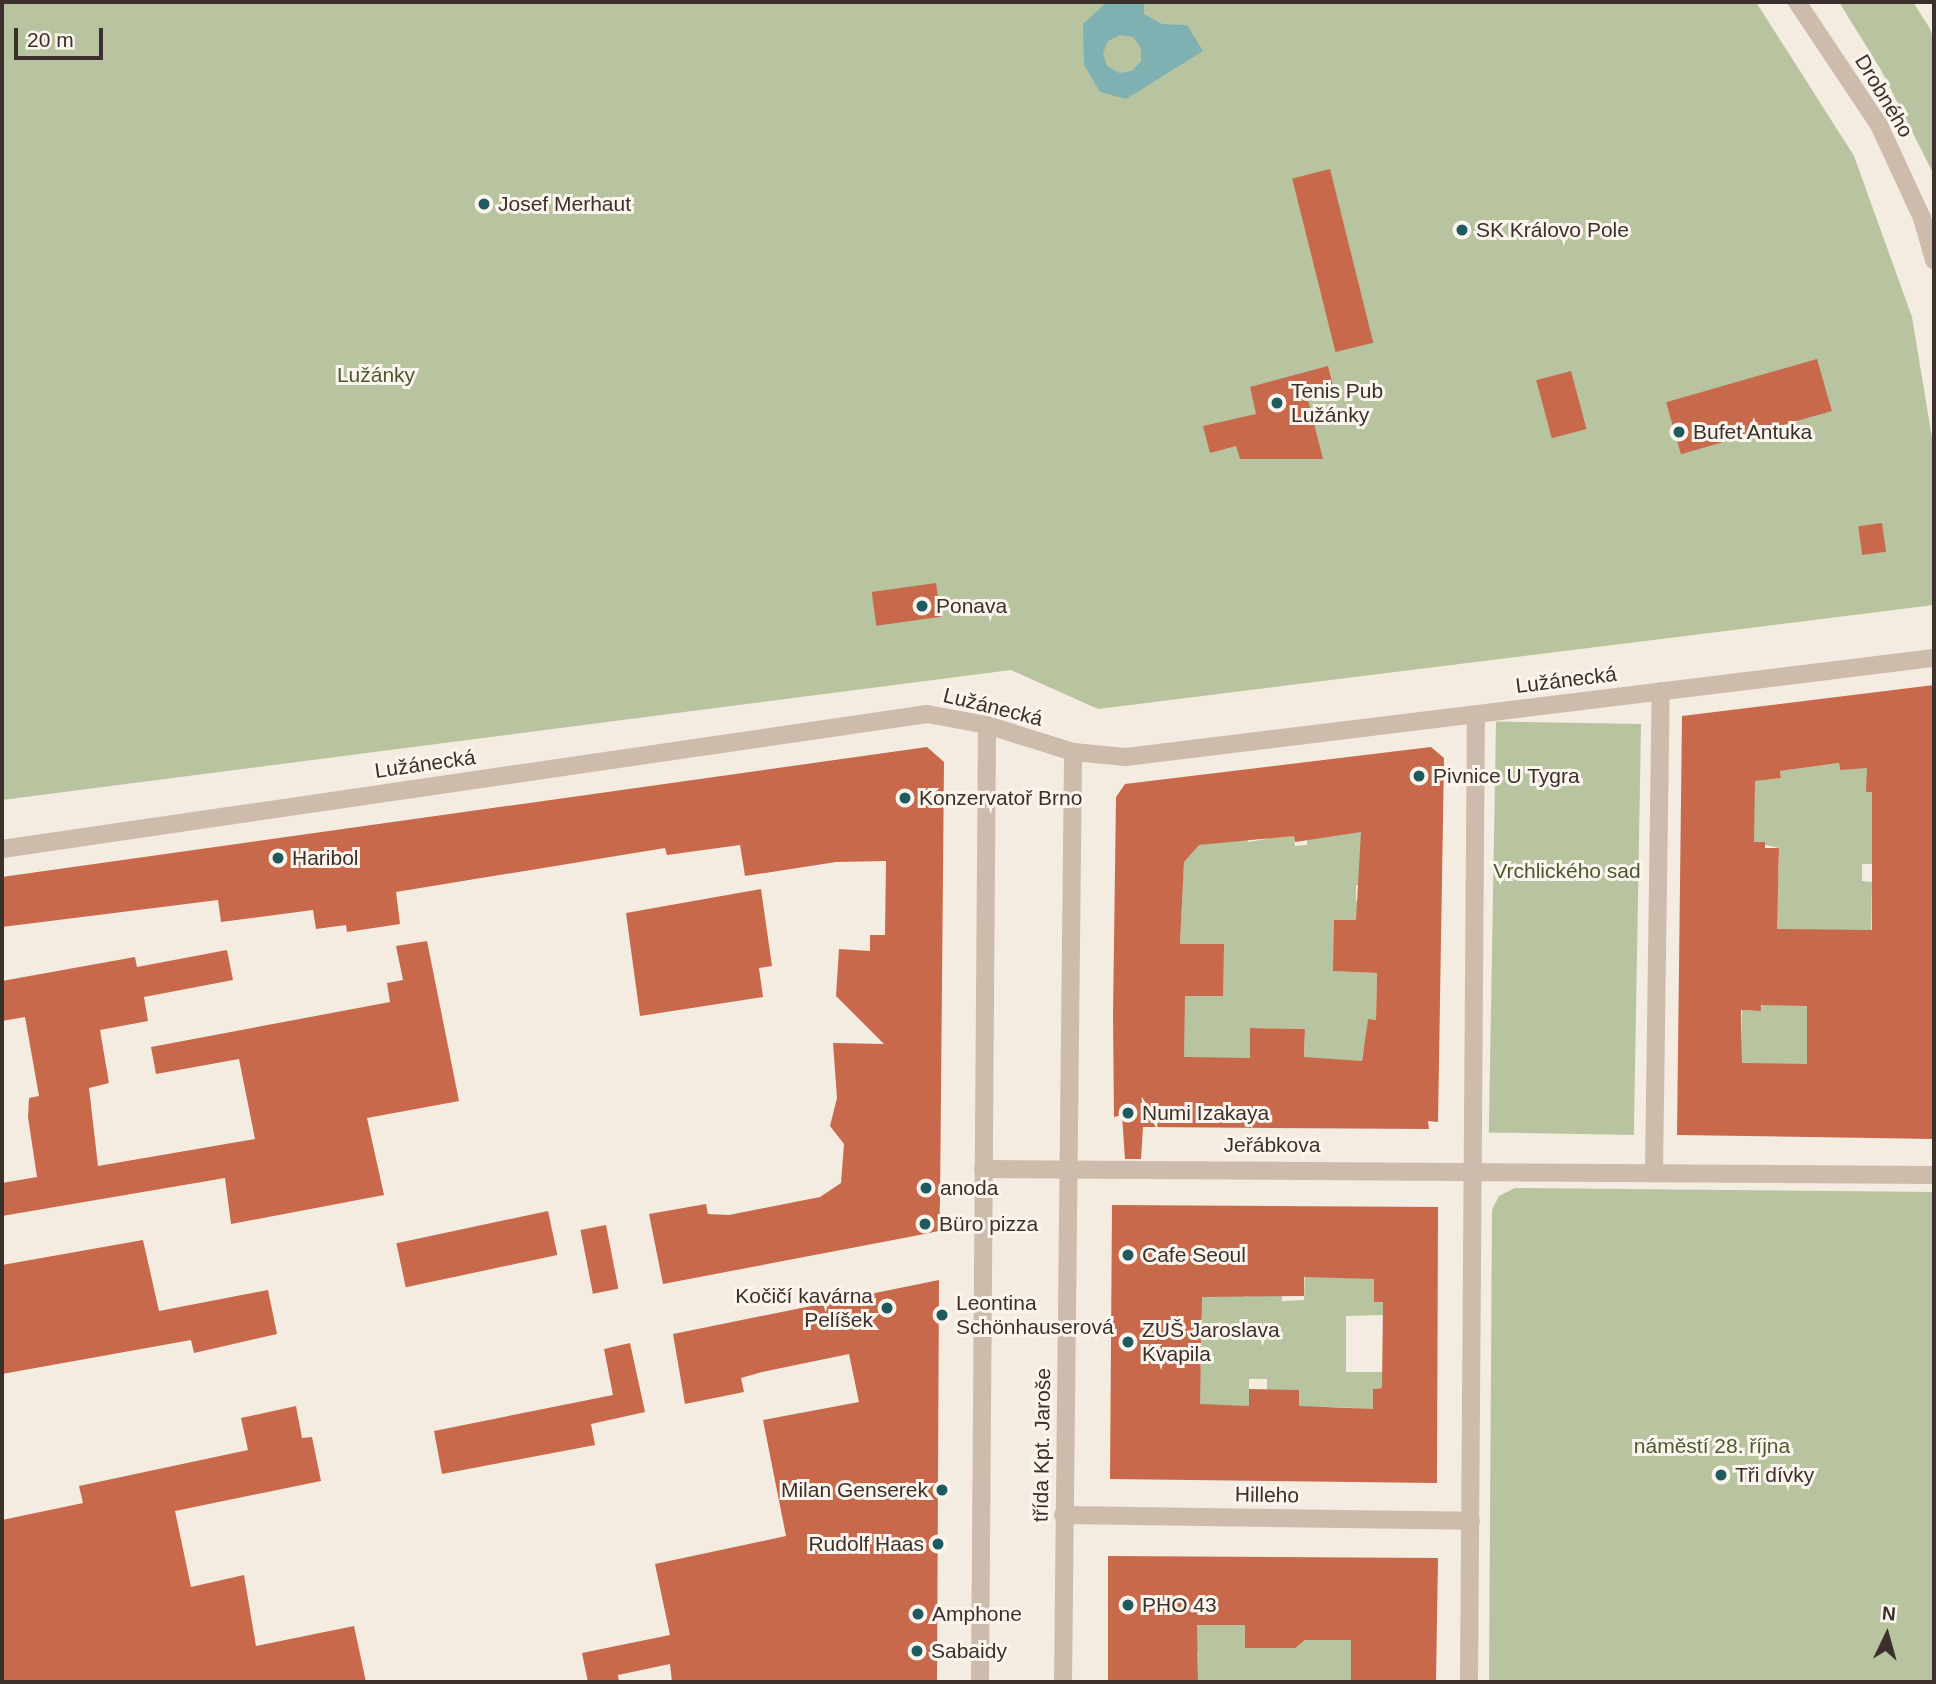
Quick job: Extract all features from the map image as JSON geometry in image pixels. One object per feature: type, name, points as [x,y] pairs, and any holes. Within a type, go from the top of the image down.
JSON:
[{"type":"street","name":"Drobného","points":[[1797,2],[1879,125],[1922,218],[1934,260]]},
{"type":"street","name":"Lužánecká","points":[[2,849],[927,714],[987,725],[1073,752],[1126,757],[1934,658]]},
{"type":"street","points":[[1654,1170],[1661,691]]},
{"type":"street","points":[[1469,1682],[1475,1169],[1476,714]]},
{"type":"street","points":[[980,1682],[987,725]]},
{"type":"street","name":"třída Kpt. Jaroše","points":[[1063,1682],[1073,752]]},
{"type":"street","points":[[983,1169],[1069,1166]]},
{"type":"street","name":"Jeřábkova","points":[[1069,1166],[1475,1169]]},
{"type":"street","points":[[1475,1169],[1934,1175]]},
{"type":"street","name":"Hilleho","points":[[1063,1514],[1471,1521]]},
{"type":"green space","name":"Lužánky","points":[[2,2],[1756,2],[1854,156],[1912,317],[1933,444],[1934,605],[1098,709],[1011,670],[2,800]]},
{"type":"green space","points":[[1839,2],[1913,2],[1929,27],[1934,39],[1934,175],[1881,70]]},
{"type":"green space","name":"Vrchlického sad","points":[[1496,721],[1641,724],[1634,1135],[1489,1132]]},
{"type":"green space","points":[[1839,763],[1840,770],[1873,765],[1866,792],[1872,792],[1873,864],[1862,864],[1862,881],[1872,882],[1869,1069],[1742,1066],[1742,1005],[1747,1005],[1748,1011],[1761,1010],[1779,869],[1779,848],[1752,842],[1748,778],[1781,778],[1780,771]]},
{"type":"green space","points":[[1380,821],[1361,885],[1356,885],[1356,901],[1378,901],[1377,921],[1334,921],[1334,971],[1377,973],[1376,1020],[1368,1020],[1366,1036],[1377,1051],[1363,1050],[1362,1061],[1304,1063],[1305,1029],[1251,1028],[1250,1063],[1220,1058],[1184,1061],[1180,944],[1184,859],[1198,845],[1247,837],[1248,842],[1266,839],[1266,835],[1294,832],[1295,846],[1307,845],[1307,840]]},
{"type":"green space","name":"náměstí 28. října","points":[[1515,1188],[1934,1192],[1934,1682],[1489,1682],[1492,1210],[1499,1196]]},
{"type":"green space","points":[[1244,1269],[1244,1297],[1282,1293],[1282,1301],[1304,1300],[1305,1270],[1374,1279],[1374,1302],[1383,1302],[1383,1315],[1346,1316],[1346,1372],[1383,1372],[1382,1388],[1373,1389],[1373,1415],[1356,1408],[1331,1407],[1299,1417],[1299,1390],[1267,1392],[1267,1379],[1249,1379],[1249,1416],[1191,1404],[1201,1366],[1202,1317],[1176,1312]]},
{"type":"green space","points":[[1245,1622],[1247,1648],[1295,1648],[1299,1623],[1351,1634],[1351,1682],[1198,1682],[1198,1652],[1178,1652],[1178,1625]]},
{"type":"water","points":[[1107,2],[1144,2],[1144,14],[1162,24],[1187,25],[1203,51],[1126,99],[1100,92],[1084,65],[1083,24]],"holes":[[[1120,35],[1133,37],[1141,48],[1141,61],[1132,71],[1119,73],[1107,66],[1103,53],[1108,41]]]},
{"type":"building","points":[[1330,169],[1373,343],[1335,352],[1292,178]]},
{"type":"building","points":[[1817,359],[1832,411],[1681,454],[1666,402]]},
{"type":"building","points":[[1328,366],[1335,394],[1308,400],[1323,459],[1240,459],[1236,446],[1210,453],[1203,426],[1256,414],[1250,387]]},
{"type":"building","points":[[1571,371],[1587,429],[1552,438],[1536,380]]},
{"type":"building","points":[[1882,523],[1886,552],[1862,555],[1858,526]]},
{"type":"building","points":[[936,583],[941,617],[876,626],[872,592]]},
{"type":"building","points":[[1934,685],[1934,1139],[1677,1135],[1682,716]],"holes":[[[1839,763],[1840,770],[1867,768],[1866,792],[1872,792],[1872,930],[1777,929],[1779,848],[1765,848],[1765,842],[1754,842],[1755,781],[1781,778],[1780,771]],[[1761,1005],[1807,1006],[1807,1064],[1742,1063],[1741,1010],[1761,1011]]]},
{"type":"building","points":[[927,747],[944,762],[939,1231],[909,1237],[663,1284],[649,1214],[706,1204],[708,1214],[729,1215],[820,1197],[841,1183],[844,1144],[830,1126],[837,1098],[833,1043],[884,1044],[836,996],[839,949],[870,951],[870,935],[885,935],[886,861],[836,862],[745,876],[740,845],[667,855],[665,848],[396,892],[400,924],[347,932],[346,925],[316,929],[313,910],[221,922],[218,900],[2,927],[2,877]]},
{"type":"building","points":[[1431,747],[1444,758],[1438,1122],[1428,1121],[1429,1129],[1143,1127],[1141,1159],[1125,1159],[1122,1115],[1114,1117],[1113,1015],[1116,797],[1125,784]],"holes":[[[1361,832],[1356,920],[1334,920],[1333,971],[1377,973],[1376,1020],[1368,1019],[1362,1061],[1304,1057],[1305,1029],[1250,1028],[1250,1058],[1184,1057],[1185,996],[1223,996],[1224,944],[1180,944],[1184,862],[1199,845],[1294,836],[1295,842]]]},
{"type":"building","points":[[761,889],[772,966],[759,968],[763,997],[640,1016],[626,913]]},
{"type":"building","points":[[427,941],[459,1101],[367,1118],[384,1195],[231,1224],[225,1178],[2,1216],[2,1183],[37,1177],[28,1117],[29,1098],[39,1096],[25,1017],[2,1021],[2,981],[135,957],[137,967],[227,950],[233,980],[144,997],[148,1021],[100,1030],[109,1083],[89,1088],[98,1166],[255,1139],[239,1059],[156,1074],[151,1047],[390,1002],[387,983],[403,980],[396,946]]},
{"type":"building","points":[[1112,1205],[1438,1207],[1437,1483],[1110,1479]],"holes":[[[1304,1277],[1374,1279],[1374,1302],[1383,1302],[1382,1388],[1373,1389],[1373,1409],[1299,1406],[1299,1390],[1249,1389],[1249,1406],[1200,1404],[1202,1297],[1304,1296]]]},
{"type":"building","points":[[548,1211],[557,1255],[406,1287],[396,1243]]},
{"type":"building","points":[[606,1225],[618,1289],[593,1294],[580,1230]]},
{"type":"building","points":[[143,1240],[159,1311],[268,1290],[277,1334],[194,1353],[191,1340],[2,1374],[2,1265]]},
{"type":"building","points":[[939,1280],[937,1682],[672,1682],[670,1664],[618,1675],[619,1682],[588,1682],[582,1653],[670,1635],[655,1564],[786,1536],[763,1420],[859,1402],[849,1354],[741,1378],[744,1392],[685,1404],[673,1334]]},
{"type":"building","points":[[630,1343],[645,1412],[591,1424],[595,1445],[442,1474],[434,1431],[613,1395],[604,1349]]},
{"type":"building","points":[[296,1406],[302,1438],[312,1437],[321,1481],[175,1511],[191,1587],[244,1575],[256,1646],[354,1626],[366,1682],[2,1682],[2,1520],[83,1503],[79,1486],[248,1450],[241,1418]]},
{"type":"building","points":[[1108,1556],[1438,1558],[1436,1682],[1351,1682],[1351,1640],[1305,1640],[1295,1648],[1245,1648],[1245,1625],[1197,1625],[1198,1682],[1108,1682]]},
{"type":"place","name":"Josef Merhaut","points":[[484,204]]},
{"type":"place","name":"SK Královo Pole","points":[[1462,230]]},
{"type":"place","name":"Tenis Pub Lužánky","points":[[1277,403]]},
{"type":"place","name":"Bufet Antuka","points":[[1679,432]]},
{"type":"place","name":"Ponava","points":[[922,606]]},
{"type":"place","name":"Pivnice U Tygra","points":[[1419,776]]},
{"type":"place","name":"Konzervatoř Brno","points":[[905,798]]},
{"type":"place","name":"Haribol","points":[[278,858]]},
{"type":"place","name":"Numi Izakaya","points":[[1128,1113]]},
{"type":"place","name":"anoda","points":[[926,1188]]},
{"type":"place","name":"Büro pizza","points":[[925,1224]]},
{"type":"place","name":"Cafe Seoul","points":[[1128,1255]]},
{"type":"place","name":"Kočičí kavárna Pelíšek","points":[[887,1308]]},
{"type":"place","name":"Leontina Schönhauserová","points":[[942,1315]]},
{"type":"place","name":"ZUŠ Jaroslava Kvapila","points":[[1128,1342]]},
{"type":"place","name":"Tři dívky","points":[[1721,1475]]},
{"type":"place","name":"Milan Genserek","points":[[942,1490]]},
{"type":"place","name":"Rudolf Haas","points":[[938,1544]]},
{"type":"place","name":"PHO 43","points":[[1128,1605]]},
{"type":"place","name":"Amphone","points":[[918,1614]]},
{"type":"place","name":"Sabaidy","points":[[917,1651]]}]
